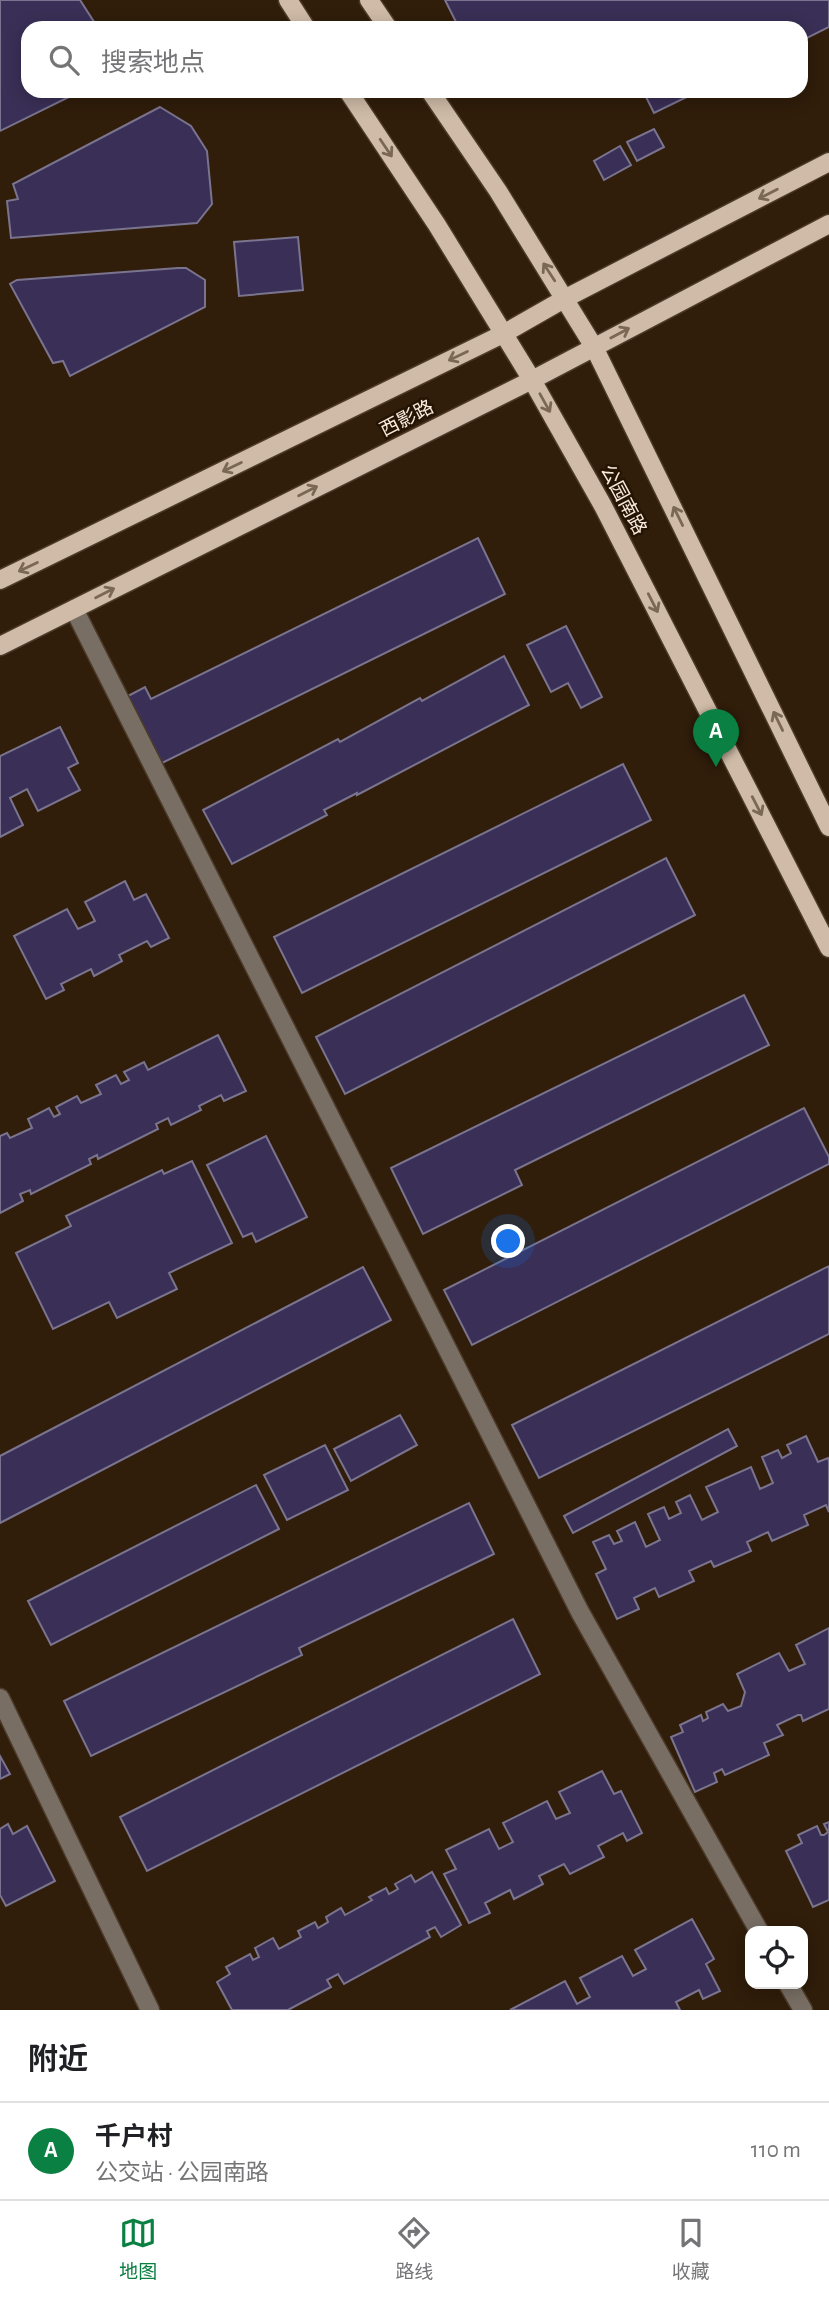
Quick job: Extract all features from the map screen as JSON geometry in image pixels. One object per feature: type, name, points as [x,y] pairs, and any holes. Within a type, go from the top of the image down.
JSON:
[{"type":"main road","points":[[288,0],[302,21]]},
{"type":"main road","points":[[369,0],[383,21]]},
{"type":"main road","name":"公园南路","points":[[353,98],[436,225],[532,380],[603,506],[829,948]]},
{"type":"main road","points":[[435,98],[498,191],[594,347],[829,827]]},
{"type":"main road","name":"西影路","points":[[0,580],[503,334],[566,298],[829,162]]},
{"type":"main road","name":"西影路","points":[[0,646],[532,380],[829,224]]},
{"type":"street","points":[[74,608],[580,1612],[756,1926]]},
{"type":"street","points":[[0,1698],[150,2010]]},
{"type":"street","points":[[791,1989],[803,2010]]},
{"type":"building","points":[[0,0],[80,0],[94,21],[21,21],[21,98],[67,98],[0,131]]},
{"type":"building","points":[[445,0],[829,0],[829,27],[808,38],[808,21],[456,21]]},
{"type":"building","points":[[646,98],[685,98],[654,113]]},
{"type":"building","points":[[160,107],[191,126],[207,151],[212,204],[197,223],[11,238],[7,201],[18,199],[13,184]]},
{"type":"building","points":[[654,129],[664,147],[637,161],[627,142]]},
{"type":"building","points":[[620,146],[631,165],[604,180],[594,161]]},
{"type":"building","points":[[298,237],[303,290],[239,296],[234,242]]},
{"type":"building","points":[[186,268],[205,280],[205,307],[70,376],[63,361],[53,363],[10,284],[17,280]]},
{"type":"building","points":[[478,538],[505,594],[162,763],[128,696],[145,687],[151,699]]},
{"type":"building","points":[[566,626],[602,697],[581,708],[568,683],[551,692],[527,645]]},
{"type":"building","points":[[504,656],[529,705],[324,810],[327,815],[232,864],[203,810],[338,739],[340,742],[420,698],[422,701]]},
{"type":"building","points":[[60,727],[78,763],[68,768],[80,790],[38,811],[27,789],[10,798],[23,825],[0,837],[0,756]]},
{"type":"building","points":[[623,764],[651,820],[302,993],[274,937]]},
{"type":"building","points":[[666,858],[695,915],[345,1094],[316,1037]]},
{"type":"building","points":[[125,881],[134,900],[146,894],[169,938],[151,947],[147,941],[119,955],[122,961],[94,976],[91,969],[61,984],[64,990],[46,999],[14,936],[67,909],[78,929],[95,921],[85,902]]},
{"type":"building","points":[[744,995],[769,1045],[515,1170],[522,1185],[423,1234],[391,1168]]},
{"type":"building","points":[[218,1035],[246,1091],[224,1101],[221,1095],[199,1106],[201,1110],[171,1125],[168,1118],[156,1124],[158,1129],[98,1159],[97,1155],[89,1159],[91,1164],[31,1194],[30,1190],[20,1194],[23,1201],[0,1213],[0,1136],[7,1133],[10,1138],[32,1128],[28,1119],[49,1108],[54,1117],[60,1114],[56,1107],[77,1096],[81,1103],[101,1094],[96,1085],[116,1075],[121,1084],[129,1080],[124,1072],[144,1062],[148,1070]]},
{"type":"building","points":[[804,1108],[829,1157],[829,1164],[472,1345],[444,1290]]},
{"type":"building","points":[[266,1136],[307,1217],[256,1242],[252,1233],[243,1237],[207,1165]]},
{"type":"building","points":[[192,1161],[232,1243],[169,1273],[177,1289],[117,1318],[109,1302],[53,1329],[16,1253],[71,1226],[66,1216],[162,1170],[164,1174]]},
{"type":"building","points":[[829,1266],[829,1334],[539,1478],[512,1425]]},
{"type":"building","points":[[363,1267],[391,1320],[0,1523],[0,1456]]},
{"type":"building","points":[[400,1415],[417,1445],[351,1481],[334,1449]]},
{"type":"building","points":[[728,1429],[737,1446],[573,1533],[564,1516]]},
{"type":"building","points":[[806,1436],[818,1462],[828,1458],[829,1461],[829,1512],[826,1505],[804,1515],[808,1525],[772,1541],[768,1532],[747,1542],[751,1551],[714,1567],[711,1561],[689,1571],[694,1581],[659,1597],[655,1588],[634,1598],[639,1609],[617,1619],[596,1574],[606,1569],[593,1542],[609,1535],[614,1544],[622,1541],[617,1531],[635,1522],[646,1547],[660,1540],[648,1514],[664,1507],[669,1519],[681,1513],[676,1502],[690,1495],[702,1520],[718,1512],[706,1487],[751,1467],[760,1489],[773,1483],[762,1457],[778,1450],[782,1458],[791,1453],[787,1445]]},
{"type":"building","points":[[325,1445],[348,1490],[287,1520],[264,1475]]},
{"type":"building","points":[[256,1485],[279,1529],[51,1645],[28,1601]]},
{"type":"building","points":[[469,1503],[494,1554],[299,1648],[302,1655],[91,1756],[64,1701]]},
{"type":"building","points":[[513,1619],[540,1674],[147,1871],[120,1817]]},
{"type":"building","points":[[829,1628],[829,1709],[803,1721],[801,1715],[798,1715],[777,1725],[783,1735],[764,1743],[769,1755],[725,1775],[722,1769],[714,1773],[717,1782],[695,1792],[671,1737],[683,1732],[680,1725],[701,1715],[703,1721],[708,1718],[706,1712],[723,1704],[728,1711],[741,1706],[745,1692],[737,1674],[779,1653],[789,1671],[805,1664],[796,1645]]},
{"type":"building","points":[[0,1756],[10,1774],[0,1779]]},
{"type":"building","points":[[602,1771],[614,1794],[621,1791],[642,1833],[627,1841],[623,1833],[598,1846],[604,1857],[570,1874],[564,1864],[539,1876],[543,1884],[514,1899],[510,1890],[485,1903],[490,1913],[469,1923],[444,1874],[456,1869],[446,1850],[489,1829],[499,1849],[513,1842],[503,1823],[547,1801],[556,1819],[570,1813],[559,1792]]},
{"type":"building","points":[[829,1822],[829,1900],[813,1907],[786,1851],[802,1843],[798,1835],[817,1826],[821,1835],[824,1835],[828,1832],[824,1824]]},
{"type":"building","points":[[8,1824],[13,1834],[27,1826],[55,1881],[6,1906],[0,1895],[0,1829]]},
{"type":"building","points":[[432,1872],[461,1925],[441,1937],[435,1927],[427,1931],[430,1937],[344,1984],[338,1974],[327,1980],[331,1987],[288,2010],[232,2010],[217,1982],[230,1974],[226,1967],[250,1954],[253,1960],[259,1957],[255,1948],[273,1938],[279,1949],[301,1937],[298,1931],[315,1922],[318,1928],[328,1922],[326,1917],[341,1908],[345,1915],[372,1900],[369,1897],[386,1888],[389,1894],[398,1889],[395,1884],[411,1875],[415,1882]]},
{"type":"building","points":[[692,1919],[714,1959],[706,1964],[720,1991],[703,1999],[699,1990],[676,2002],[680,2010],[510,2010],[565,1981],[577,2004],[590,1997],[580,1978],[622,1956],[633,1976],[646,1969],[635,1950]]},
{"type":"place","name":"千户村","points":[[716,767]]}]
